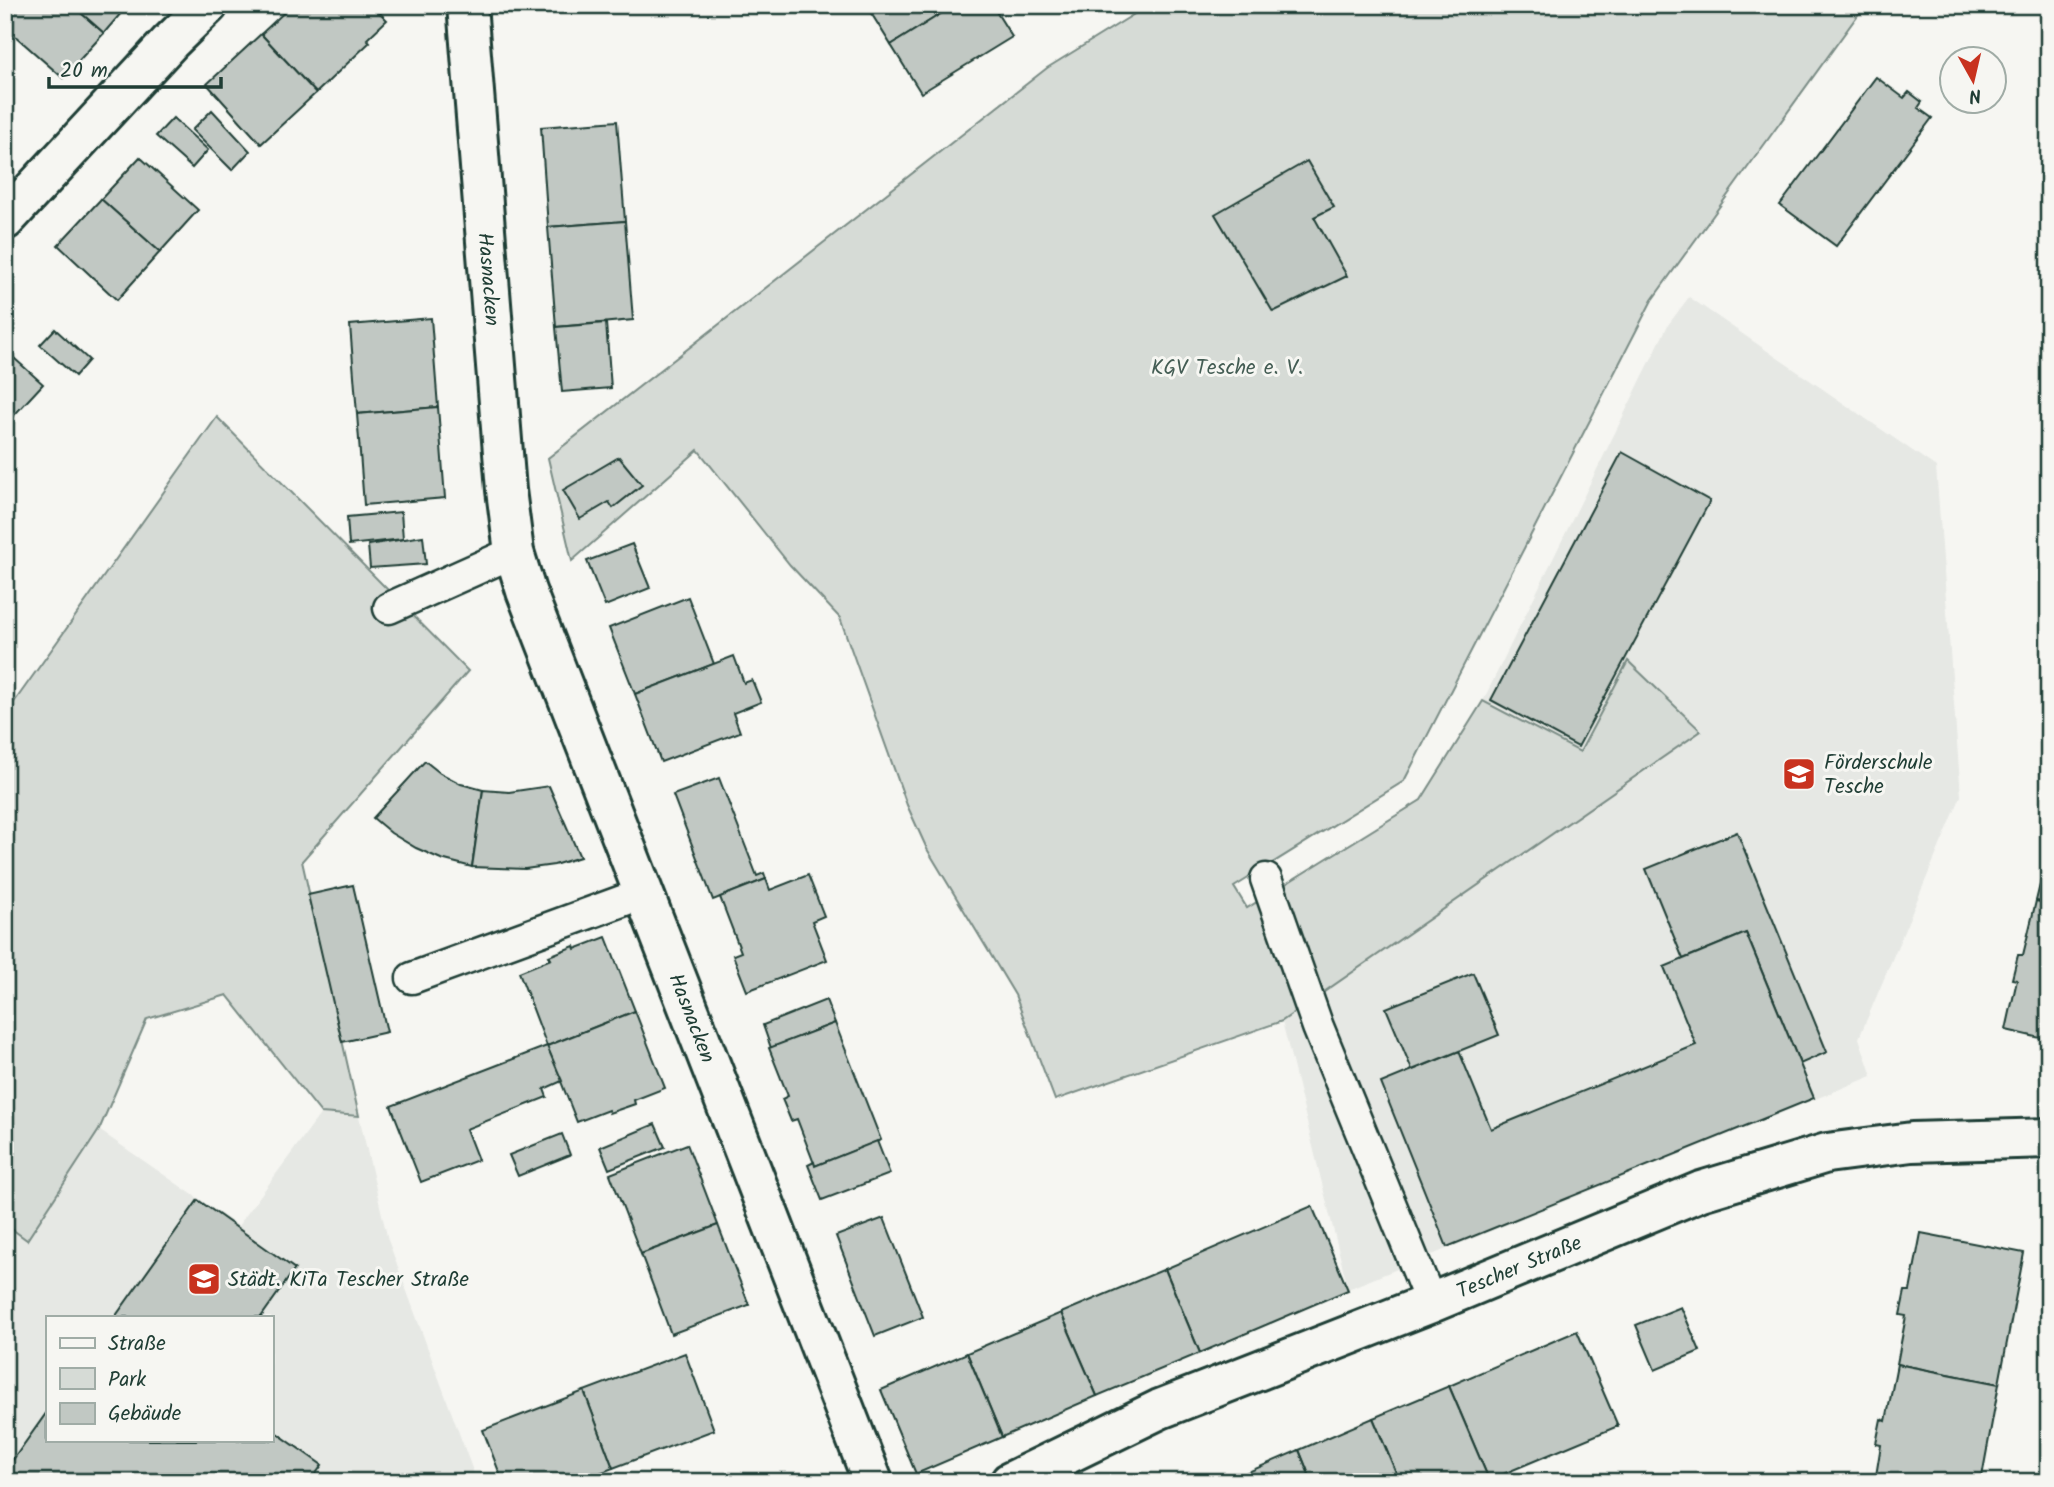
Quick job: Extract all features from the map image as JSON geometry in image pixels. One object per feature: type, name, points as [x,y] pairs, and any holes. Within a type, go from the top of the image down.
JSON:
[{"type":"street","points":[[5,220],[170,42],[208,5]]},
{"type":"street","name":"Hasnacken","points":[[467,5],[506,490],[514,552],[526,591],[873,1482]]},
{"type":"street","name":"Tescher Straße","points":[[1010,1482],[1160,1409],[1431,1303],[1701,1191],[1827,1153],[1912,1142],[2049,1138]]},
{"type":"lane","points":[[389,608],[514,552]]},
{"type":"lane","points":[[1266,879],[1318,1027],[1431,1303]]},
{"type":"lane","points":[[412,978],[644,893]]},
{"type":"shaded area","name":"Förderschule Tesche","points":[[1689,297],[1936,467],[1961,796],[1859,1038],[1872,1076],[1348,1289],[1282,1021],[1701,731],[1628,661],[1580,752],[1483,701],[1668,325]]},
{"type":"shaded area","name":"Städt. KiTa Tescher Straße","points":[[321,1113],[359,1116],[388,1240],[477,1482],[5,1482],[5,1224],[27,1239],[99,1130],[238,1226]]},
{"type":"green space","name":"KGV Tesche e. V.","points":[[1149,5],[1865,5],[1652,300],[1404,781],[1234,887],[1247,908],[1421,800],[1483,701],[1580,752],[1628,661],[1701,731],[1282,1021],[1055,1100],[1015,995],[927,849],[907,805],[840,618],[790,565],[698,450],[572,561],[548,458],[1047,68]]},
{"type":"green space","points":[[217,417],[468,671],[302,861],[359,1116],[321,1113],[227,995],[147,1019],[99,1130],[27,1240],[5,1224],[5,715]]},
{"type":"building","points":[[20,5],[72,5],[104,33],[63,78],[5,27],[5,21]]},
{"type":"building","points":[[72,5],[128,5],[104,33]]},
{"type":"building","points":[[292,5],[372,5],[387,20],[367,39],[370,42],[316,93],[261,34]]},
{"type":"building","points":[[866,5],[955,5],[891,45]]},
{"type":"building","points":[[955,5],[992,5],[1012,37],[921,93],[891,45]]},
{"type":"building","points":[[261,34],[316,93],[261,144],[207,84]]},
{"type":"building","points":[[1876,77],[1904,98],[1909,92],[1922,102],[1918,108],[1932,118],[1836,246],[1780,205]]},
{"type":"building","points":[[212,110],[250,151],[232,170],[192,130]]},
{"type":"building","points":[[173,118],[208,150],[192,168],[156,136]]},
{"type":"building","points":[[617,121],[625,221],[548,227],[541,127]]},
{"type":"building","points":[[140,157],[198,210],[160,252],[101,199]]},
{"type":"building","points":[[1307,161],[1334,207],[1314,217],[1347,276],[1273,312],[1215,214]]},
{"type":"building","points":[[101,199],[160,252],[117,300],[58,245]]},
{"type":"building","points":[[625,221],[633,320],[556,327],[548,227]]},
{"type":"building","points":[[431,318],[438,407],[357,414],[350,325]]},
{"type":"building","points":[[606,323],[611,388],[562,392],[556,327]]},
{"type":"building","points":[[55,329],[89,360],[75,376],[40,345]]},
{"type":"building","points":[[5,350],[43,384],[5,425]]},
{"type":"building","points":[[438,407],[445,498],[364,505],[357,414]]},
{"type":"building","points":[[1622,452],[1710,501],[1578,747],[1491,700]]},
{"type":"building","points":[[619,457],[642,485],[613,508],[609,502],[580,519],[563,490]]},
{"type":"building","points":[[401,512],[403,539],[349,545],[347,517]]},
{"type":"building","points":[[423,536],[426,564],[370,568],[368,545]]},
{"type":"building","points":[[632,544],[650,588],[605,606],[587,561]]},
{"type":"building","points":[[688,597],[714,664],[635,694],[609,628]]},
{"type":"building","points":[[734,656],[744,683],[752,680],[761,702],[733,713],[740,732],[661,762],[635,694]]},
{"type":"building","points":[[425,761],[461,784],[483,790],[472,867],[441,859],[416,848],[373,818]]},
{"type":"building","points":[[719,778],[757,876],[764,873],[766,879],[713,900],[673,795]]},
{"type":"building","points":[[549,786],[580,857],[554,865],[525,869],[472,867],[483,790],[509,792]]},
{"type":"building","points":[[1737,832],[1827,1052],[1800,1064],[1746,933],[1683,959],[1646,869]]},
{"type":"building","points":[[2049,847],[2049,904],[2036,901]]},
{"type":"building","points":[[808,875],[824,916],[812,921],[827,960],[747,991],[733,955],[741,952],[720,897],[766,879],[770,890]]},
{"type":"building","points":[[353,885],[387,1032],[342,1042],[308,895]]},
{"type":"building","points":[[2036,901],[2049,904],[2049,1040],[2006,1030],[2017,980],[2012,979],[2018,955],[2023,955]]},
{"type":"building","points":[[1746,933],[1814,1098],[1447,1247],[1381,1083],[1459,1051],[1491,1129],[1696,1045],[1664,967]]},
{"type":"building","points":[[606,937],[635,1011],[547,1046],[519,972],[551,959],[549,956]]},
{"type":"building","points":[[1473,973],[1499,1035],[1412,1070],[1386,1008]]},
{"type":"building","points":[[826,1000],[835,1023],[771,1048],[763,1025]]},
{"type":"building","points":[[635,1011],[665,1088],[634,1100],[635,1104],[609,1113],[608,1110],[577,1122],[547,1046]]},
{"type":"building","points":[[835,1023],[881,1140],[815,1166],[797,1119],[791,1121],[782,1099],[788,1096],[769,1048]]},
{"type":"building","points":[[547,1046],[562,1081],[544,1089],[547,1097],[466,1129],[478,1160],[421,1182],[391,1106]]},
{"type":"building","points":[[655,1124],[665,1147],[609,1169],[600,1147]]},
{"type":"building","points":[[562,1134],[570,1155],[518,1176],[509,1155]]},
{"type":"building","points":[[877,1141],[890,1174],[822,1200],[808,1165],[814,1162],[815,1166]]},
{"type":"building","points":[[687,1144],[718,1225],[641,1254],[610,1174]]},
{"type":"building","points":[[198,1200],[295,1269],[262,1316],[116,1316]]},
{"type":"building","points":[[1312,1206],[1348,1290],[1200,1353],[1165,1269]]},
{"type":"building","points":[[884,1218],[923,1317],[875,1336],[836,1236]]},
{"type":"building","points":[[718,1225],[749,1305],[671,1334],[641,1254]]},
{"type":"building","points":[[1921,1233],[2024,1253],[1999,1384],[1897,1364],[1906,1316],[1900,1315],[1905,1291],[1910,1291]]},
{"type":"building","points":[[1165,1269],[1200,1353],[1097,1396],[1061,1313]]},
{"type":"building","points":[[1681,1307],[1700,1351],[1655,1370],[1636,1325]]},
{"type":"building","points":[[1061,1313],[1097,1396],[1002,1437],[967,1353]]},
{"type":"building","points":[[1577,1331],[1618,1426],[1489,1480],[1449,1386]]},
{"type":"building","points":[[685,1353],[714,1430],[613,1468],[584,1391]]},
{"type":"building","points":[[967,1353],[1002,1437],[916,1474],[881,1390]]},
{"type":"building","points":[[1897,1364],[1999,1384],[1981,1482],[1875,1482],[1881,1445],[1876,1444],[1881,1419],[1886,1421]]},
{"type":"building","points":[[1449,1386],[1490,1482],[1400,1482],[1373,1418]]},
{"type":"building","points":[[584,1391],[613,1468],[577,1482],[503,1482],[483,1430]]},
{"type":"building","points":[[46,1413],[46,1442],[273,1442],[273,1430],[322,1465],[310,1482],[12,1482],[5,1477],[5,1471]]},
{"type":"building","points":[[1373,1418],[1400,1482],[1312,1482],[1299,1450]]},
{"type":"building","points":[[1299,1450],[1312,1482],[1225,1482]]},
{"type":"place","name":"Förderschule Tesche","points":[[1799,774]]},
{"type":"place","name":"Städt. KiTa Tescher Straße","points":[[204,1279]]}]
